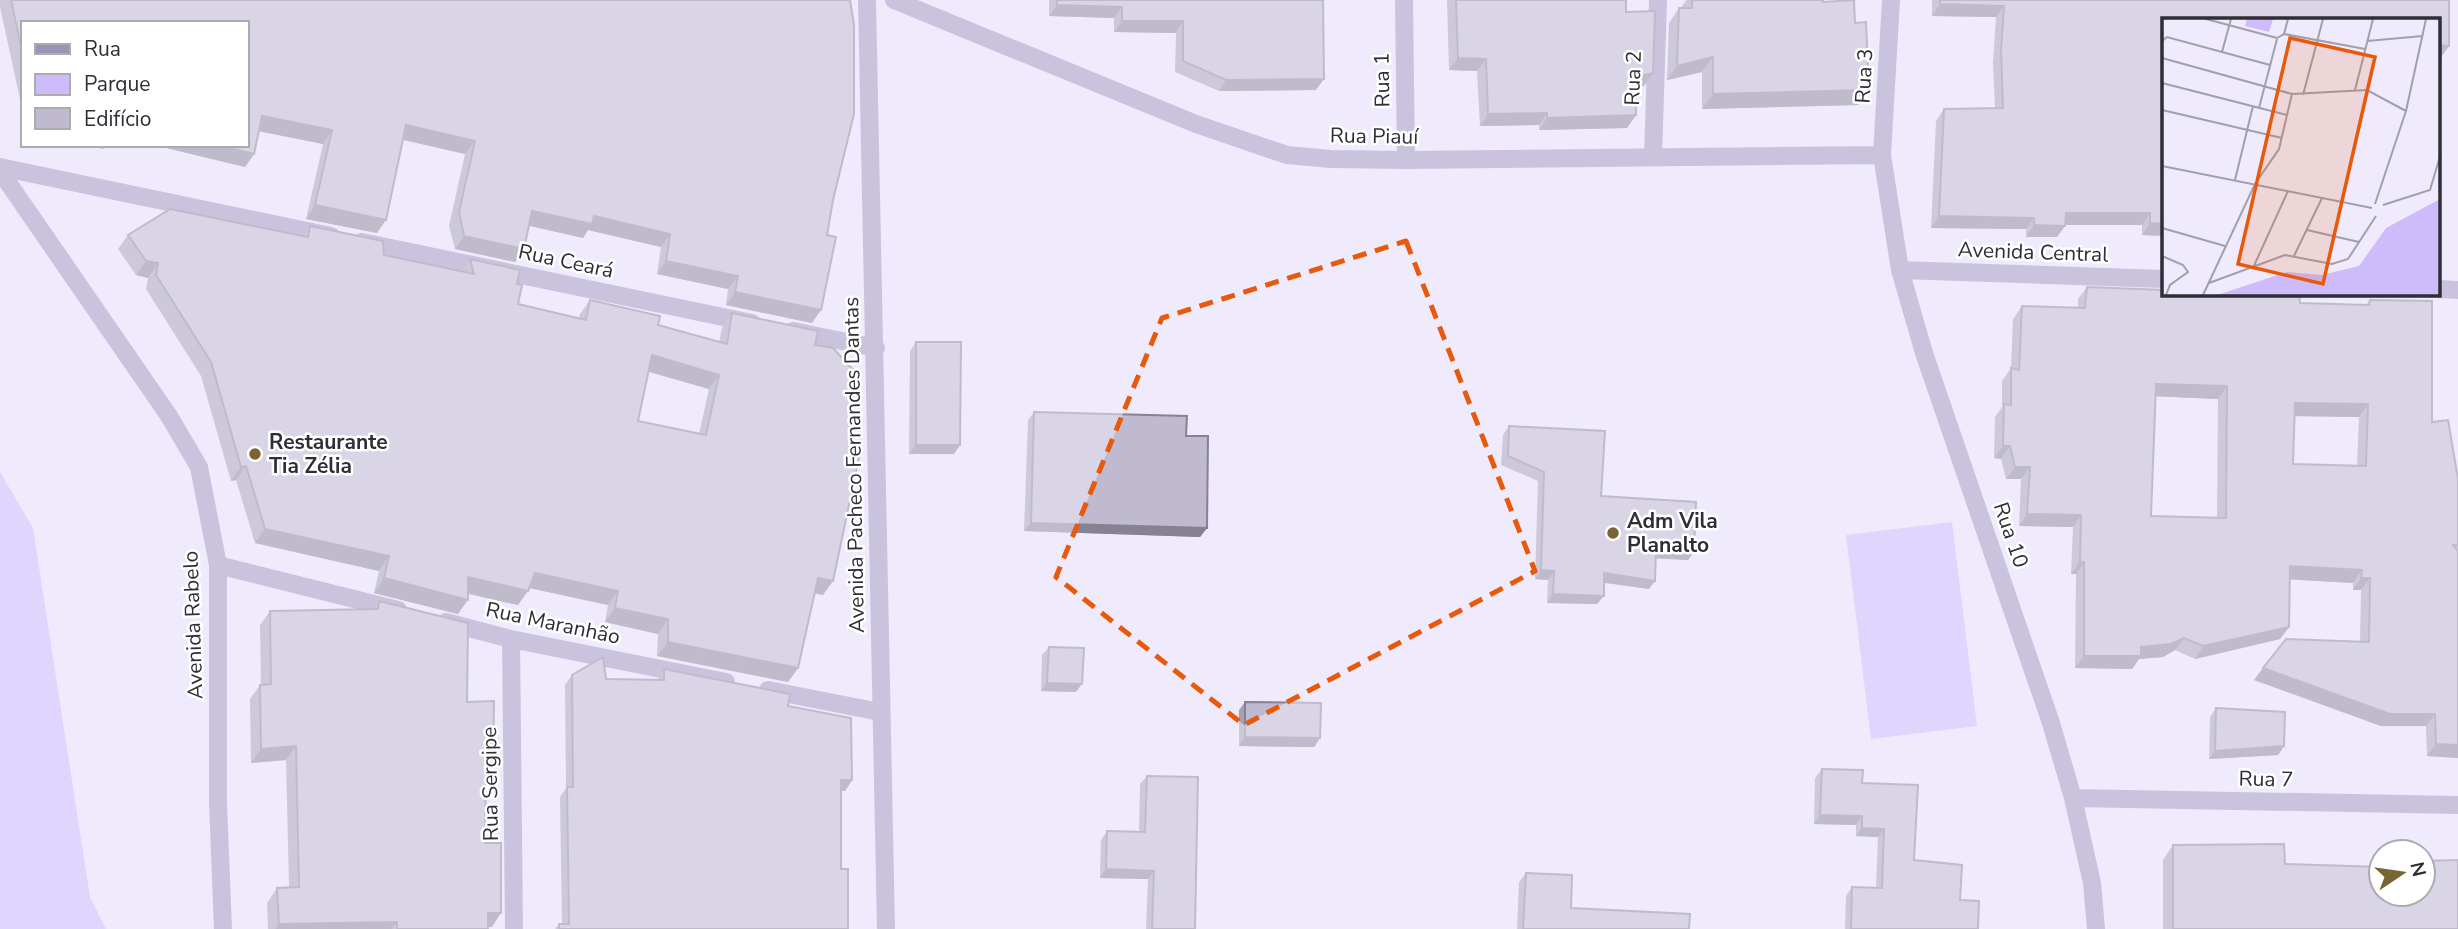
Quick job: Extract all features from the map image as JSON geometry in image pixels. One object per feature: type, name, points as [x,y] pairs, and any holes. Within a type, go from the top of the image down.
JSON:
[{"type":"street","name":"Avenida Pacheco Fernandes Dantas","points":[[867,0],[886,929]]},
{"type":"street","name":"Rua Piauí","points":[[894,0],[1196,124],[1287,155],[1331,159],[1406,160],[1882,155]]},
{"type":"street","name":"Rua 1","points":[[1404,0],[1406,160]]},
{"type":"street","name":"Rua 2","points":[[1653,157],[1658,0]]},
{"type":"street","name":"Rua 3","points":[[1882,155],[1891,0]]},
{"type":"street","name":"Rua 10","points":[[1882,155],[1900,270],[1924,354],[2051,723],[2073,798],[2092,883],[2096,929]]},
{"type":"street","name":"Rua Ceará","points":[[0,169],[876,348]]},
{"type":"street","name":"Avenida Rabelo","points":[[0,169],[162,404],[199,467],[218,565],[218,803],[223,929]]},
{"type":"street","name":"Avenida Central","points":[[1900,270],[2162,279]]},
{"type":"street","points":[[2440,289],[2458,290]]},
{"type":"street","name":"Rua Maranhão","points":[[218,565],[511,639],[880,712]]},
{"type":"street","name":"Rua Sergipe","points":[[511,639],[514,929]]},
{"type":"street","name":"Rua 7","points":[[2073,798],[2458,805]]},
{"type":"highlighted area","points":[[1406,241],[1535,571],[1244,725],[1056,577],[1162,318]]},
{"type":"green space","points":[[0,472],[33,528],[90,897],[106,929],[0,929]]},
{"type":"green space","points":[[1952,522],[1977,726],[1871,739],[1846,535]]},
{"type":"building","points":[[11,0],[850,0],[854,25],[854,114],[827,235],[836,237],[821,310],[735,292],[738,276],[666,261],[670,234],[594,216],[592,224],[532,211],[524,249],[464,236],[459,212],[475,141],[406,125],[386,220],[315,205],[332,130],[262,116],[254,154],[227,147],[248,147],[248,21],[21,21],[21,47]]},
{"type":"building","points":[[1057,0],[1323,0],[1324,79],[1226,80],[1183,61],[1183,21],[1122,21],[1122,7],[1057,5]]},
{"type":"building","points":[[1456,0],[1626,0],[1626,12],[1655,11],[1653,73],[1635,77],[1636,115],[1547,118],[1547,113],[1488,114],[1486,59],[1458,58]]},
{"type":"building","points":[[1692,0],[1854,0],[1855,23],[1866,22],[1869,90],[1713,94],[1713,57],[1677,66],[1679,8],[1692,8]]},
{"type":"building","points":[[1940,0],[2449,0],[2449,46],[2441,45],[2440,62],[2440,18],[2162,18],[2162,224],[2150,223],[2150,213],[2066,213],[2065,226],[2034,225],[2034,218],[1939,216],[1944,109],[2003,108],[2001,51],[2004,6],[1940,4]]},
{"type":"building","points":[[170,209],[308,237],[310,226],[383,241],[384,255],[474,274],[470,259],[520,270],[517,284],[522,285],[518,304],[586,320],[590,300],[660,316],[658,325],[727,344],[732,313],[818,331],[815,345],[833,348],[856,373],[861,448],[833,581],[818,578],[798,668],[668,642],[668,619],[615,608],[618,591],[535,573],[528,591],[468,577],[468,600],[384,578],[389,556],[265,529],[246,466],[241,467],[211,362],[156,275],[158,263],[146,261],[128,235]],"holes":[[[652,355],[719,375],[706,435],[638,421]]]},
{"type":"building","points":[[2087,287],[2162,290],[2162,296],[2299,296],[2300,303],[2369,305],[2370,300],[2432,301],[2432,422],[2448,420],[2458,479],[2458,545],[2453,545],[2458,551],[2458,745],[2436,744],[2435,714],[2390,714],[2263,668],[2286,639],[2369,642],[2370,578],[2361,578],[2362,570],[2290,566],[2289,627],[2203,646],[2184,638],[2171,644],[2141,647],[2141,656],[2084,656],[2081,515],[2027,514],[2030,467],[2015,467],[2010,446],[2003,446],[2004,404],[2011,405],[2011,368],[2019,370],[2022,306],[2085,308]],"holes":[[[2156,384],[2227,386],[2226,518],[2151,516]],[[2295,403],[2368,404],[2366,466],[2293,464]]]},
{"type":"building","points":[[916,342],[961,342],[960,445],[916,445]]},
{"type":"building","points":[[1034,412],[1187,416],[1186,436],[1208,436],[1207,528],[1031,523]]},
{"type":"building","name":"Adm Vila Planalto","points":[[1509,426],[1605,431],[1601,496],[1696,502],[1694,551],[1656,549],[1655,581],[1604,573],[1604,596],[1553,594],[1554,571],[1541,570],[1544,472],[1508,456]]},
{"type":"building","points":[[379,601],[468,623],[467,702],[494,701],[493,772],[486,772],[485,843],[501,843],[501,913],[488,913],[488,929],[397,929],[397,922],[279,924],[277,888],[299,887],[296,746],[261,749],[260,685],[271,684],[270,611],[378,609]]},
{"type":"building","points":[[1049,647],[1084,648],[1082,684],[1047,683]]},
{"type":"building","points":[[603,657],[606,679],[664,680],[664,669],[790,694],[788,706],[851,718],[852,780],[841,780],[841,869],[848,869],[848,929],[559,929],[559,924],[569,924],[567,787],[573,787],[572,675]]},
{"type":"building","points":[[1245,702],[1321,703],[1320,738],[1245,737]]},
{"type":"building","points":[[2216,708],[2285,712],[2284,746],[2215,751]]},
{"type":"building","points":[[1822,769],[1863,770],[1862,783],[1918,785],[1914,860],[1962,865],[1960,900],[1979,901],[1978,929],[1851,929],[1852,887],[1882,888],[1884,829],[1862,828],[1862,816],[1820,815]]},
{"type":"building","points":[[1147,776],[1198,777],[1195,929],[1152,929],[1154,871],[1106,869],[1107,831],[1145,832]]},
{"type":"building","points":[[2284,844],[2285,864],[2367,867],[2367,908],[2437,908],[2437,861],[2458,860],[2458,929],[2173,929],[2173,845]]},
{"type":"building","points":[[1526,873],[1572,875],[1571,908],[1690,914],[1689,929],[1523,929]]},
{"type":"place","name":"Restaurante Tia Zélia","points":[[255,454]]},
{"type":"place","name":"Adm Vila Planalto","points":[[1613,533]]}]
